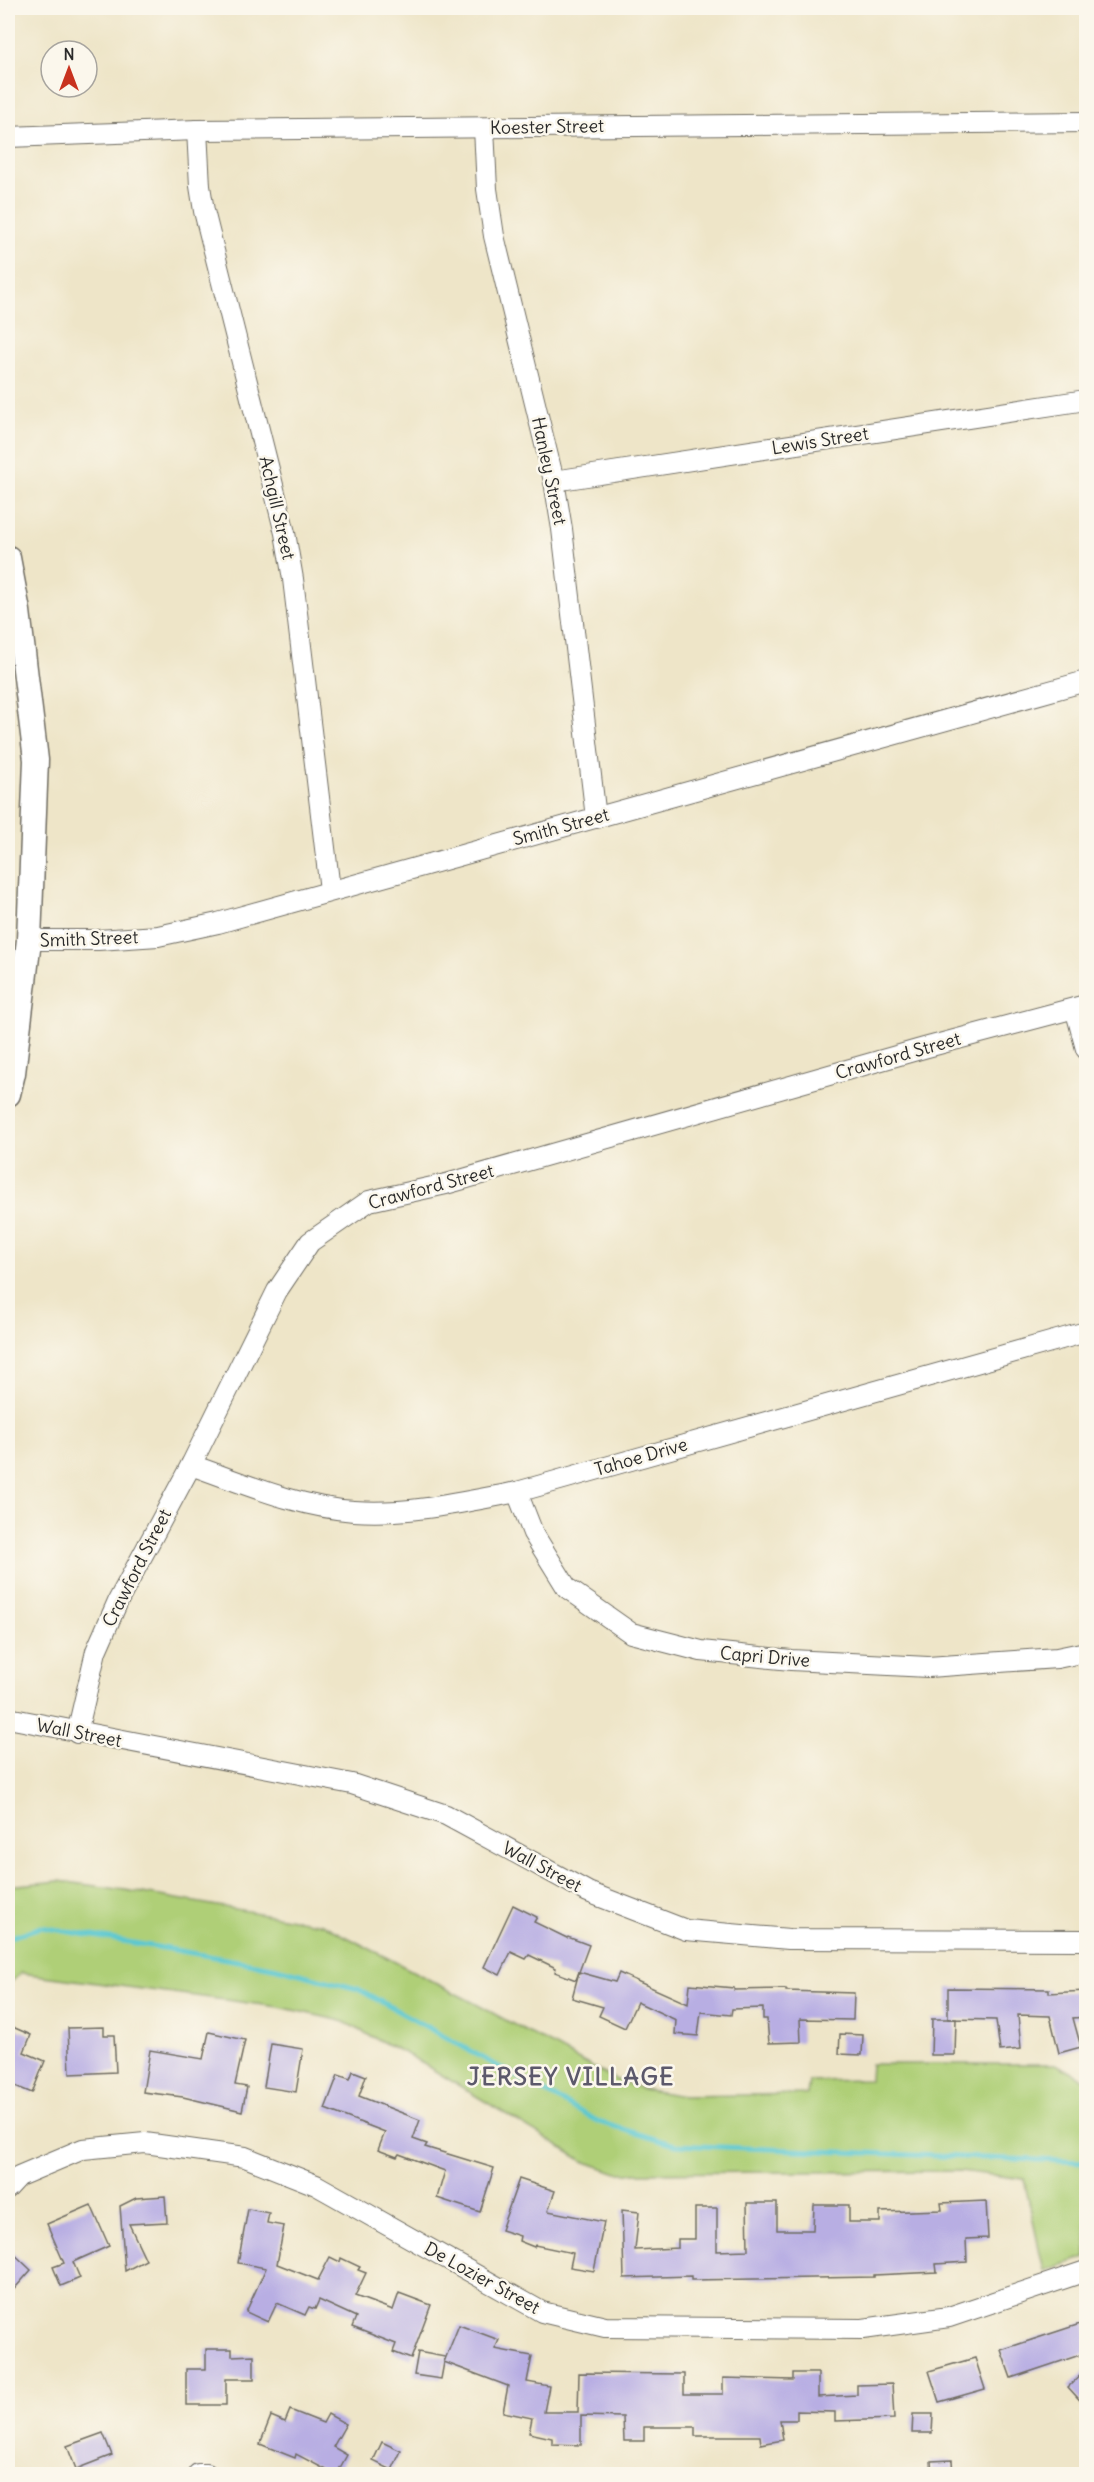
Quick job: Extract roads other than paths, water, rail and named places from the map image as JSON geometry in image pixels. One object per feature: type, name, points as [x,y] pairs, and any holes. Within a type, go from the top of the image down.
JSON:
[{"type":"street","name":"Koester Street","points":[[8,137],[197,130],[1086,122]]},
{"type":"street","name":"Hanley Street","points":[[484,128],[487,189],[494,236],[554,481],[569,580],[596,818]]},
{"type":"street","name":"Achgill Street","points":[[197,130],[204,212],[287,544],[330,890]]},
{"type":"street","name":"Lewis Street","points":[[554,481],[1086,400]]},
{"type":"street","points":[[8,558],[18,611],[36,760],[29,940],[13,1073],[8,1094]]},
{"type":"street","name":"Smith Street","points":[[29,940],[98,940],[158,936],[218,923],[1086,681]]},
{"type":"street","points":[[1081,1007],[1086,1049]]},
{"type":"street","name":"Crawford Street","points":[[77,1733],[96,1651],[113,1611],[191,1465],[277,1291],[310,1242],[369,1201],[446,1184],[901,1055],[1081,1007]]},
{"type":"street","name":"Tahoe Drive","points":[[191,1465],[285,1498],[353,1511],[426,1510],[518,1492],[1086,1332]]},
{"type":"street","name":"Capri Drive","points":[[518,1492],[533,1533],[567,1588],[631,1633],[701,1651],[791,1660],[928,1667],[1057,1658],[1086,1652]]},
{"type":"street","name":"Wall Street","points":[[8,1718],[352,1784],[446,1815],[588,1892],[686,1930],[789,1939],[1086,1940]]},
{"type":"street","name":"De Lozier Street","points":[[8,2188],[19,2176],[83,2149],[145,2143],[245,2157],[316,2186],[542,2313],[605,2327],[863,2329],[949,2317],[1086,2271]]},
{"type":"street","points":[[198,2475],[207,2475]]},
{"type":"waterway","points":[[8,1938],[41,1927],[273,1967],[358,1989],[599,2122],[675,2145],[1086,2162]]},
{"type":"district","name":"JERSEY VILLAGE","points":[[571,2077]]}]
